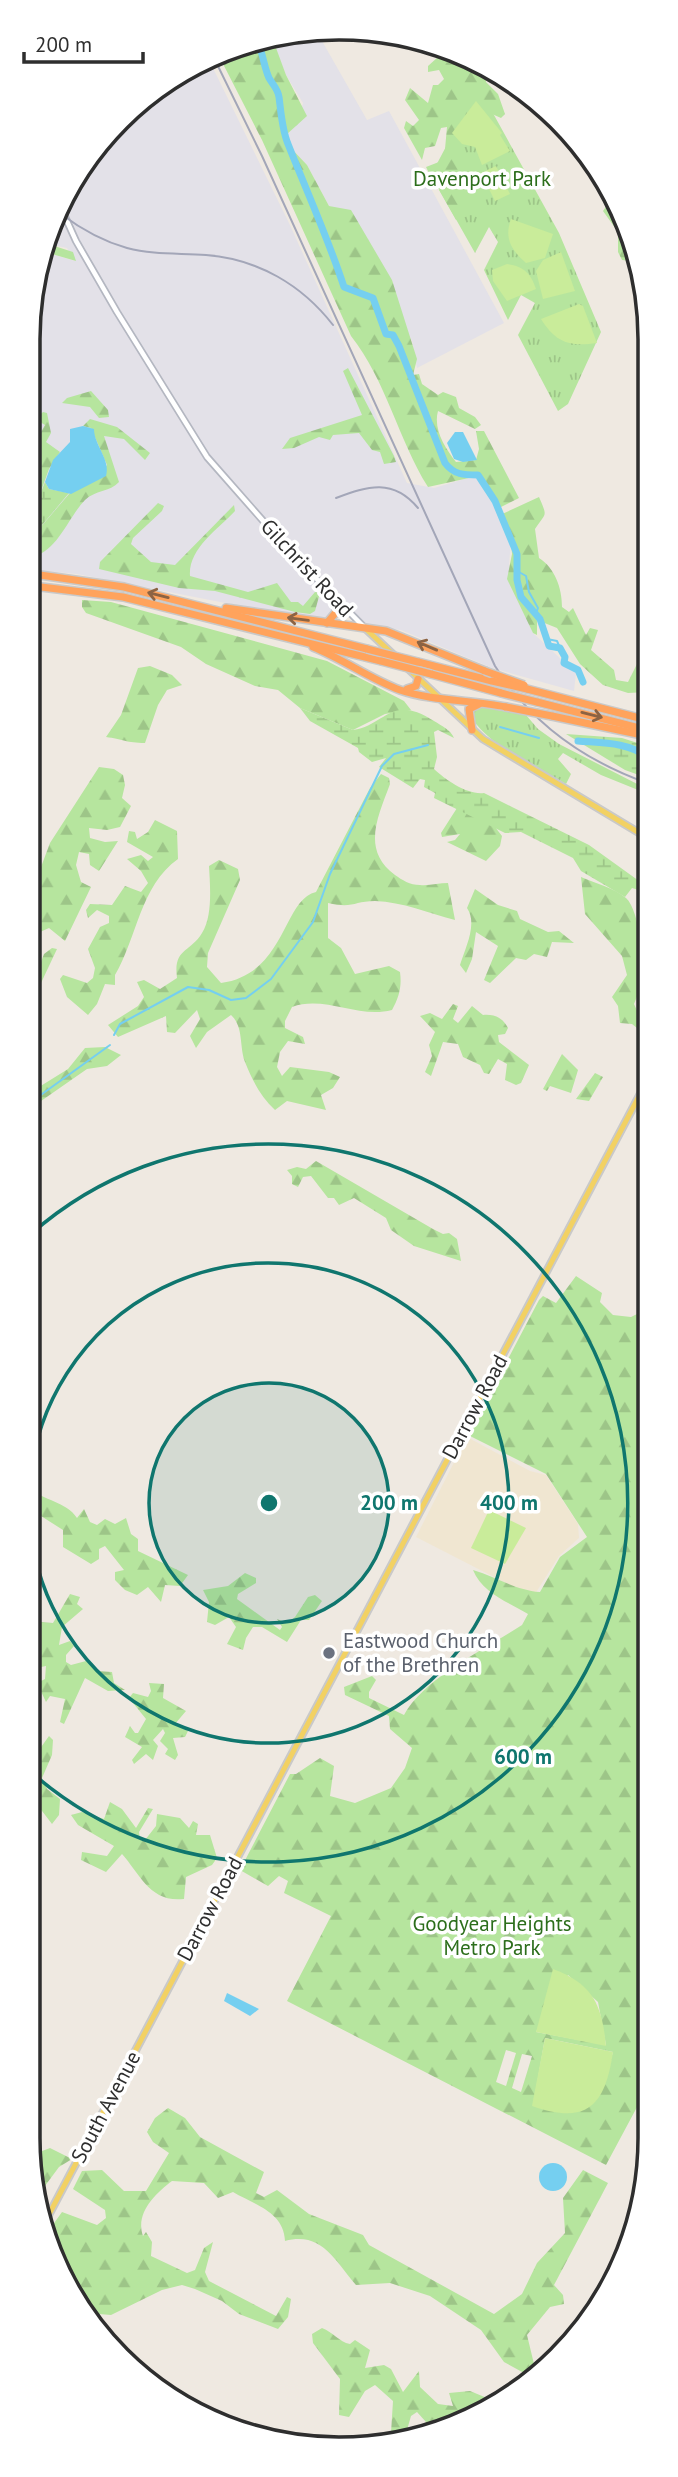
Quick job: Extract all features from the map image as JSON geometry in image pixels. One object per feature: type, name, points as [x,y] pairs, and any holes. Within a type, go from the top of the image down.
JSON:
[{"type":"highway","points":[[40,576],[124,587],[492,681],[526,687]]},
{"type":"highway","points":[[40,587],[123,597],[290,637],[638,728]]},
{"type":"highway","points":[[327,623],[337,611],[333,597]]},
{"type":"highway","points":[[192,604],[366,629],[408,638],[548,695],[638,718]]},
{"type":"highway","points":[[290,637],[400,690],[438,699],[486,703],[638,734]]},
{"type":"highway","points":[[400,690],[412,689],[418,679]]},
{"type":"highway","points":[[472,730],[469,709],[486,703]]},
{"type":"main road","name":"Gilchrist Road","points":[[66,219],[75,240],[194,440],[240,496],[333,597],[472,730],[539,774],[638,831]]},
{"type":"main road","name":"Darrow Road","points":[[166,1992],[638,1098]]},
{"type":"main road","name":"South Avenue","points":[[50,2213],[166,1992]]},
{"type":"shaded area","points":[[322,41],[367,120],[389,111],[504,323],[417,368],[412,341],[404,325],[392,280],[337,209],[329,206],[307,165],[289,146],[286,135],[298,123],[303,103],[286,75],[275,47]]},
{"type":"shaded area","points":[[213,68],[289,223],[407,483],[434,488],[478,475],[495,501],[511,541],[509,565],[533,633],[576,673],[574,691],[492,668],[401,630],[363,626],[335,598],[337,606],[327,623],[77,574],[40,571],[41,319],[52,254],[75,261],[67,248],[55,246],[63,225],[80,190],[114,142],[157,102]]},
{"type":"shaded area","points":[[467,1437],[530,1471],[546,1475],[578,1524],[579,1538],[559,1556],[535,1594],[529,1595],[416,1537]]},
{"type":"green space","points":[[276,47],[286,75],[307,116],[286,135],[289,146],[307,165],[329,206],[351,210],[392,280],[417,359],[413,375],[419,374],[422,384],[438,395],[443,392],[456,397],[459,408],[475,417],[481,425],[475,429],[438,411],[437,425],[444,444],[456,462],[476,460],[479,449],[476,431],[484,431],[519,498],[497,509],[478,476],[428,487],[374,371],[351,336],[262,140],[223,64]]},
{"type":"green space","points":[[438,57],[486,79],[498,94],[505,114],[501,118],[492,114],[477,92],[453,138],[458,146],[465,180],[480,212],[474,207],[456,220],[439,190],[450,188],[452,183],[431,177],[426,167],[444,160],[447,127],[441,128],[435,146],[425,148],[422,160],[404,128],[406,121],[413,126],[419,120],[405,100],[410,88],[428,103],[433,85],[438,85],[444,79],[439,70],[428,72],[428,66]]},
{"type":"green space","name":"Davenport Park","points":[[478,86],[559,233],[601,332],[568,404],[558,411],[518,335],[535,303],[521,295],[508,320],[484,270],[498,242],[489,227],[475,253],[431,175]]},
{"type":"green space","points":[[476,101],[502,133],[500,135],[510,151],[482,165],[475,147],[462,144],[452,133]]},
{"type":"green space","points":[[496,166],[510,194],[495,201],[481,173]]},
{"type":"green space","points":[[606,206],[617,231],[603,211]]},
{"type":"green space","points":[[511,219],[553,234],[545,258],[526,263],[516,253],[508,232]]},
{"type":"green space","points":[[618,233],[628,261],[622,260],[618,252]]},
{"type":"green space","points":[[55,246],[73,252],[76,261],[52,254]]},
{"type":"green space","points":[[561,252],[575,291],[543,299],[536,271],[543,260]]},
{"type":"green space","points":[[507,264],[526,272],[536,289],[507,301],[493,281],[492,270]]},
{"type":"green space","points":[[579,304],[583,306],[597,343],[565,342],[552,333],[541,319]]},
{"type":"green space","points":[[348,368],[396,462],[384,464],[380,452],[372,450],[359,433],[333,435],[330,440],[319,437],[294,448],[282,449],[290,438],[362,415],[343,371]]},
{"type":"green space","points":[[91,391],[108,410],[109,417],[99,418],[90,407],[62,403],[67,398]]},
{"type":"green space","points":[[47,413],[51,433],[46,442],[60,452],[49,469],[40,494],[40,434],[45,425],[40,422],[40,415]]},
{"type":"green space","points":[[90,419],[117,427],[150,453],[145,460],[124,439],[104,436],[119,482],[85,500],[56,540],[40,554],[40,528],[69,494],[95,480],[107,465],[91,428],[83,426]]},
{"type":"green space","points":[[45,482],[49,489],[69,493],[40,528],[40,495]]},
{"type":"green space","points":[[539,497],[545,512],[535,529],[539,558],[557,579],[562,607],[569,612],[573,608],[586,635],[590,628],[598,630],[591,650],[614,670],[616,680],[628,682],[638,662],[638,692],[628,693],[603,685],[580,664],[557,628],[537,620],[537,635],[533,633],[507,579],[512,554],[511,541],[500,515]]},
{"type":"green space","points":[[158,503],[164,506],[162,511],[133,538],[131,544],[151,562],[175,565],[234,505],[235,511],[212,533],[194,557],[190,576],[248,592],[277,583],[291,602],[298,602],[303,606],[315,592],[320,593],[315,611],[310,614],[295,612],[215,591],[179,588],[99,569],[100,562]]},
{"type":"green space","points":[[82,600],[111,602],[327,661],[404,701],[411,710],[385,714],[353,730],[300,708],[278,690],[255,686],[206,664],[181,647],[86,613]]},
{"type":"green space","points":[[150,666],[172,675],[182,685],[167,690],[158,705],[145,743],[106,737],[121,715],[138,668]]},
{"type":"green space","points":[[481,707],[526,715],[538,729],[559,744],[638,784],[638,790],[601,775],[563,753],[558,759],[571,774],[566,784],[499,745],[477,725],[470,714],[473,709]]},
{"type":"green space","points":[[300,708],[353,730],[374,723],[398,710],[420,713],[446,728],[454,738],[438,730],[434,732],[437,757],[434,769],[444,778],[464,789],[484,793],[589,845],[638,880],[638,890],[632,888],[625,897],[581,871],[573,858],[521,832],[505,833],[434,798],[435,793],[424,787],[425,780],[420,779],[413,788],[379,767],[386,758],[372,762],[359,752],[358,748],[310,721]]},
{"type":"green space","points":[[566,734],[622,738],[638,743],[638,775],[625,770]]},
{"type":"green space","points":[[99,767],[114,769],[123,775],[125,785],[122,798],[131,806],[120,827],[107,830],[89,828],[90,838],[105,842],[118,841],[99,871],[90,865],[89,854],[79,852],[76,865],[81,882],[91,887],[65,941],[49,928],[40,932],[40,870],[50,843]]},
{"type":"green space","points":[[381,774],[389,778],[390,784],[375,832],[378,855],[395,875],[410,883],[448,883],[455,920],[385,902],[368,901],[348,905],[328,903],[328,938],[341,948],[355,974],[389,966],[400,972],[401,982],[392,1010],[367,1012],[317,1004],[292,1007],[285,1021],[285,1028],[303,1037],[305,1044],[288,1041],[280,1052],[277,1067],[282,1076],[290,1067],[329,1072],[340,1077],[333,1088],[321,1095],[326,1110],[287,1101],[275,1110],[270,1105],[261,1094],[245,1062],[238,1025],[231,1015],[207,1032],[196,1048],[190,1036],[200,1019],[197,1010],[175,1033],[167,1032],[166,1016],[118,1037],[108,1025],[138,1006],[144,997],[137,982],[144,980],[160,989],[177,978],[176,968],[180,956],[206,926],[210,891],[209,866],[219,860],[238,869],[240,880],[208,953],[207,967],[221,983],[242,977],[259,966],[271,952],[296,908],[305,898],[316,892],[370,788]]},
{"type":"green space","points":[[457,808],[495,827],[502,836],[500,846],[486,861],[447,842],[455,840],[460,834],[442,837],[441,833]]},
{"type":"green space","points":[[155,820],[177,831],[178,859],[165,870],[147,898],[115,975],[115,985],[105,984],[97,1004],[88,1015],[67,997],[60,979],[63,975],[87,983],[93,978],[95,968],[88,949],[100,927],[109,923],[109,916],[97,910],[88,918],[86,910],[90,904],[112,905],[125,886],[141,892],[148,883],[141,871],[127,859],[141,855],[148,861],[153,857],[127,842],[129,831],[135,832],[137,839],[148,832]]},
{"type":"green space","points":[[581,877],[621,894],[631,905],[638,928],[638,994],[634,1004],[638,1013],[638,1029],[632,1024],[620,1023],[618,1006],[612,997],[627,975],[622,956],[585,914]]},
{"type":"green space","points":[[475,889],[498,905],[517,911],[520,919],[548,932],[559,931],[574,943],[552,942],[547,957],[534,954],[526,960],[516,958],[490,983],[484,980],[498,946],[476,932],[472,959],[466,973],[460,965],[471,929],[467,908]]},
{"type":"green space","points":[[52,948],[57,949],[41,983],[40,965],[44,954]]},
{"type":"green space","points":[[453,1004],[458,1006],[453,1019],[458,1023],[472,1006],[483,1015],[495,1016],[504,1022],[508,1028],[505,1034],[498,1035],[499,1042],[529,1065],[521,1083],[516,1085],[505,1080],[507,1064],[498,1059],[489,1074],[484,1073],[480,1065],[463,1057],[458,1044],[443,1042],[431,1076],[425,1072],[432,1056],[429,1045],[435,1032],[420,1016],[430,1013],[442,1019]]},
{"type":"green space","points":[[105,1047],[121,1055],[107,1066],[87,1069],[40,1102],[40,1086],[68,1069],[85,1048]]},
{"type":"green space","points":[[562,1054],[578,1070],[571,1093],[550,1086],[547,1091],[543,1089]]},
{"type":"green space","points":[[595,1073],[603,1077],[589,1101],[576,1099]]},
{"type":"green space","points":[[316,1161],[433,1229],[443,1234],[449,1233],[457,1239],[461,1261],[414,1246],[391,1230],[386,1218],[354,1198],[339,1205],[334,1198],[328,1198],[311,1176],[303,1177],[298,1187],[292,1184],[292,1176],[287,1170],[297,1167],[306,1169]]},
{"type":"green space","name":"Goodyear Heights Metro Park","points":[[576,1276],[602,1293],[600,1302],[613,1315],[631,1317],[638,1314],[638,2105],[606,2165],[287,2001],[331,1916],[284,1893],[288,1881],[279,1876],[268,1886],[240,1870],[290,1774],[296,1774],[320,1758],[334,1766],[330,1796],[355,1803],[391,1788],[405,1768],[412,1748],[390,1729],[389,1716],[345,1695],[344,1687],[372,1676],[376,1680],[369,1692],[369,1698],[404,1715],[413,1701],[441,1676],[522,1625],[528,1614],[489,1591],[473,1570],[514,1586],[540,1592],[560,1557],[587,1537],[546,1474],[468,1435],[543,1296],[556,1303]],"holes":[[[568,1975],[598,2002],[606,2045],[536,2032]],[[545,2038],[613,2052],[603,2087],[533,2106]],[[506,2050],[516,2053],[506,2086],[496,2082]],[[522,2054],[532,2056],[521,2092],[512,2088]]]},
{"type":"green space","points":[[40,1495],[61,1504],[77,1518],[84,1509],[90,1522],[97,1525],[105,1519],[115,1524],[126,1518],[131,1534],[138,1539],[138,1551],[188,1575],[180,1586],[165,1585],[161,1602],[148,1587],[137,1595],[125,1590],[115,1580],[115,1572],[124,1570],[105,1546],[99,1549],[99,1559],[91,1564],[63,1547],[63,1530],[40,1515]]},
{"type":"green space","points":[[489,1510],[526,1528],[505,1564],[471,1548]]},
{"type":"green space","points":[[245,1573],[256,1578],[256,1583],[238,1594],[237,1599],[280,1630],[282,1627],[277,1619],[287,1623],[295,1617],[308,1597],[315,1595],[322,1601],[309,1620],[301,1620],[287,1642],[262,1627],[253,1627],[243,1650],[227,1644],[236,1627],[229,1617],[215,1625],[207,1622],[209,1602],[203,1590],[228,1586]]},
{"type":"green space","points":[[70,1594],[80,1597],[77,1604],[83,1609],[62,1627],[59,1645],[70,1641],[74,1646],[66,1655],[66,1662],[71,1665],[86,1661],[97,1671],[112,1672],[114,1683],[125,1690],[108,1691],[85,1678],[64,1724],[60,1722],[65,1699],[50,1696],[46,1702],[40,1689],[40,1682],[45,1679],[46,1666],[40,1668],[40,1622],[53,1623]]},
{"type":"green space","points":[[149,1683],[164,1684],[163,1698],[186,1711],[175,1724],[188,1731],[185,1737],[173,1738],[178,1755],[175,1760],[165,1754],[168,1749],[160,1741],[165,1733],[163,1729],[153,1740],[158,1746],[153,1760],[146,1754],[134,1764],[132,1760],[142,1747],[125,1737],[130,1726],[138,1733],[146,1719],[129,1698],[133,1693],[148,1697],[151,1691]]},
{"type":"green space","points":[[49,1736],[53,1740],[52,1755],[42,1778],[47,1789],[60,1799],[59,1815],[52,1824],[40,1808],[40,1749]]},
{"type":"green space","points":[[110,1802],[122,1809],[136,1828],[148,1808],[153,1809],[139,1832],[140,1839],[145,1840],[156,1826],[157,1814],[180,1818],[189,1828],[193,1821],[198,1824],[196,1835],[210,1835],[217,1858],[212,1865],[186,1877],[184,1899],[172,1899],[154,1892],[122,1854],[106,1872],[81,1860],[82,1852],[107,1856],[114,1846],[78,1825],[71,1815],[82,1812],[104,1819]]},
{"type":"green space","points":[[553,1969],[578,1982],[593,1998],[602,2019],[606,2046],[536,2032]]},
{"type":"green space","points":[[545,2038],[613,2052],[605,2086],[590,2107],[579,2112],[566,2113],[532,2106]]},
{"type":"green space","points":[[168,2108],[185,2118],[200,2137],[264,2172],[256,2193],[264,2197],[277,2190],[309,2214],[363,2235],[369,2245],[494,2314],[522,2294],[537,2263],[565,2233],[563,2198],[583,2170],[608,2183],[554,2285],[563,2295],[564,2304],[550,2307],[527,2335],[534,2364],[524,2373],[504,2362],[481,2330],[430,2296],[390,2283],[356,2285],[334,2258],[318,2244],[298,2239],[285,2241],[280,2223],[267,2210],[233,2192],[218,2198],[204,2183],[172,2181],[148,2205],[141,2228],[143,2236],[146,2232],[152,2242],[151,2256],[187,2273],[195,2270],[204,2248],[213,2242],[205,2272],[209,2281],[276,2316],[287,2297],[291,2299],[288,2317],[278,2329],[239,2314],[222,2301],[182,2285],[162,2290],[111,2315],[98,2314],[71,2270],[53,2225],[62,2212],[97,2225],[106,2218],[105,2210],[73,2189],[82,2171],[102,2170],[124,2191],[146,2191],[169,2153],[153,2142],[147,2132],[155,2118]]},
{"type":"green space","points":[[50,2148],[72,2159],[59,2167],[45,2187],[43,2177],[41,2152]]},
{"type":"green space","points":[[322,2328],[346,2343],[350,2344],[355,2340],[370,2350],[365,2368],[384,2365],[391,2369],[403,2392],[419,2371],[420,2387],[438,2404],[453,2406],[449,2393],[470,2391],[486,2398],[424,2424],[426,2422],[417,2412],[411,2416],[407,2429],[391,2432],[393,2401],[375,2385],[365,2391],[349,2417],[339,2415],[340,2379],[313,2343],[312,2334]]},
{"type":"water","points":[[83,426],[94,429],[106,464],[106,476],[71,494],[49,489],[45,482],[53,460],[70,442],[70,429]]},
{"type":"water","points":[[455,432],[463,432],[477,460],[463,462],[454,459],[447,443]]},
{"type":"water","points":[[227,1993],[259,2009],[250,2016],[224,2001]]},
{"type":"water","points":[[553,2163],[563,2167],[567,2177],[563,2187],[553,2191],[543,2187],[539,2177],[543,2167]]},
{"type":"waterway","points":[[260,51],[267,74],[278,94],[286,139],[344,287],[373,298],[386,334],[393,335],[399,346],[445,463],[460,474],[478,475],[495,501],[517,554],[517,580],[521,597],[540,619],[549,646],[560,648],[565,657],[564,663],[578,670],[583,682]]},
{"type":"waterway","points":[[519,572],[526,576],[529,592],[538,608],[536,613]]},
{"type":"waterway","points":[[547,639],[557,641],[560,648]]},
{"type":"waterway","points":[[500,727],[539,738]]},
{"type":"waterway","points":[[578,741],[605,743],[638,751]]},
{"type":"waterway","points":[[114,1035],[120,1024],[188,987],[209,990],[231,1000],[246,998],[271,979],[313,922],[330,874],[382,766],[394,754],[428,745]]},
{"type":"waterway","points":[[40,1096],[110,1045]]},
{"type":"railway","points":[[218,66],[262,156],[495,666],[525,705],[560,737],[601,763],[638,779]]},
{"type":"railway","points":[[66,218],[92,234],[127,248],[156,253],[206,255],[261,268],[293,286],[333,325]]},
{"type":"railway","points":[[336,498],[369,488],[390,488],[409,498],[418,508]]},
{"type":"place","name":"Eastwood Church of the Brethren","points":[[329,1653]]}]
